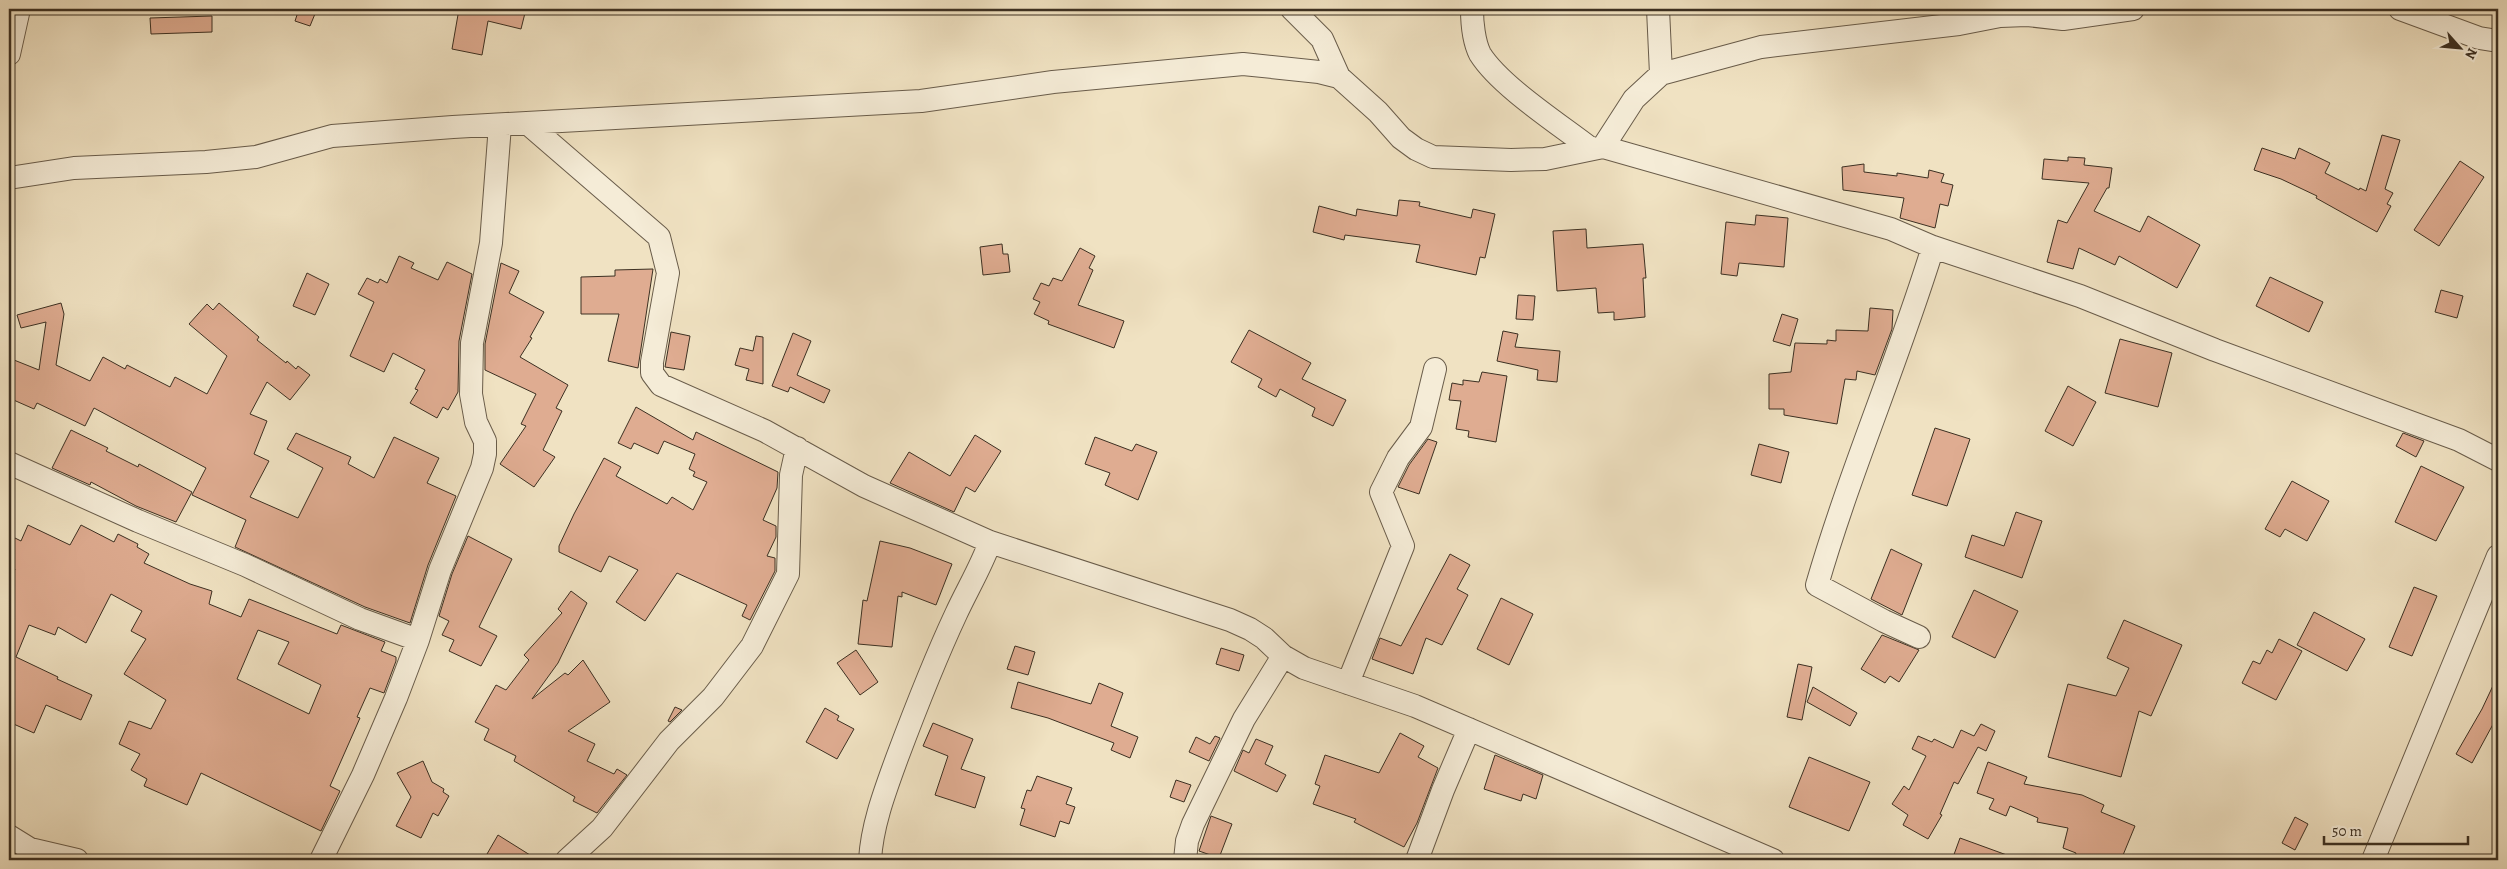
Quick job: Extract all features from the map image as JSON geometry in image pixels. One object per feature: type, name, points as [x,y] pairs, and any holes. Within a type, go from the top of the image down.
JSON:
[{"type":"street","points":[[9,54],[19,9]]},
{"type":"street","points":[[1292,9],[1322,39],[1339,77],[1378,112],[1401,138],[1416,149],[1434,157],[1511,160],[1545,159],[1596,148],[1634,99],[1661,74],[1761,47],[1959,24],[2000,16],[2027,15],[2063,19],[2133,9]]},
{"type":"street","points":[[1472,9],[1472,21],[1480,52],[1496,72],[1596,148],[1891,228],[1933,247],[2080,296],[2215,350],[2459,440],[2498,460]]},
{"type":"street","points":[[1658,9],[1661,74]]},
{"type":"street","points":[[2400,9],[2479,38],[2498,41]]},
{"type":"street","points":[[9,178],[74,168],[206,162],[256,157],[332,136],[921,101],[1053,82],[1243,64],[1319,72],[1339,77]]},
{"type":"street","points":[[527,123],[659,237],[668,273],[652,362],[652,373],[662,385],[765,431],[864,486],[990,542],[1230,620],[1264,638],[1283,656],[1304,668],[1415,706],[1469,728],[1704,832],[1773,860]]},
{"type":"street","points":[[321,860],[363,776],[418,640],[440,570],[482,468],[485,454],[484,441],[476,422],[471,394],[471,352],[491,243],[500,125]]},
{"type":"street","points":[[1919,637],[1884,621],[1817,585],[1857,458],[1917,299],[1933,247]]},
{"type":"street","points":[[1348,683],[1403,546],[1381,492],[1398,458],[1421,427],[1435,369]]},
{"type":"street","points":[[567,860],[602,828],[670,741],[713,697],[752,646],[788,574],[791,475],[797,448]]},
{"type":"street","points":[[9,463],[138,522],[245,565],[360,619],[418,640]]},
{"type":"street","points":[[870,860],[871,840],[884,795],[904,739],[956,613],[982,564],[990,542]]},
{"type":"street","points":[[2373,860],[2498,556]]},
{"type":"street","points":[[1185,860],[1187,841],[1193,824],[1244,719],[1283,656]]},
{"type":"street","points":[[1417,860],[1442,790],[1469,728]]},
{"type":"street","points":[[9,836],[30,849],[77,860]]},
{"type":"building","points":[[299,9],[317,9],[310,26],[295,21]]},
{"type":"building","points":[[459,9],[526,9],[521,29],[488,21],[482,55],[452,49]]},
{"type":"building","points":[[212,16],[212,32],[151,34],[150,18]]},
{"type":"building","points":[[2382,135],[2400,140],[2385,189],[2393,193],[2387,204],[2391,206],[2377,232],[2316,198],[2317,196],[2281,179],[2254,170],[2262,148],[2295,159],[2299,148],[2330,163],[2325,173],[2359,190],[2360,188],[2366,191]]},
{"type":"building","points":[[2068,157],[2085,158],[2084,165],[2112,168],[2109,188],[2107,188],[2094,211],[2140,232],[2148,216],[2200,245],[2177,288],[2119,256],[2115,265],[2079,248],[2073,269],[2047,262],[2058,220],[2067,223],[2089,183],[2042,179],[2044,159],[2068,161]]},
{"type":"building","points":[[2460,161],[2484,177],[2439,246],[2414,230]]},
{"type":"building","points":[[1864,164],[1864,172],[1897,176],[1897,173],[1928,178],[1929,170],[1944,174],[1941,182],[1953,185],[1948,206],[1940,204],[1935,228],[1900,218],[1904,198],[1843,190],[1842,167]]},
{"type":"building","points":[[1399,200],[1420,202],[1419,206],[1471,218],[1473,209],[1495,214],[1485,258],[1480,257],[1476,275],[1416,262],[1420,245],[1345,235],[1344,240],[1313,232],[1319,206],[1356,216],[1357,209],[1397,216]]},
{"type":"building","points":[[1756,215],[1788,218],[1784,267],[1739,263],[1737,276],[1721,274],[1726,222],[1755,225]]},
{"type":"building","points":[[1586,229],[1587,248],[1643,244],[1646,278],[1643,278],[1645,317],[1614,320],[1614,312],[1598,313],[1596,288],[1557,291],[1553,231]]},
{"type":"building","points":[[1002,244],[1003,254],[1008,254],[1010,272],[983,275],[980,247]]},
{"type":"building","points":[[1080,248],[1095,256],[1089,268],[1093,270],[1078,305],[1124,321],[1114,348],[1048,324],[1049,321],[1034,314],[1040,302],[1033,299],[1041,283],[1049,286],[1053,278],[1062,281]]},
{"type":"building","points":[[399,256],[414,263],[411,268],[438,280],[447,262],[472,274],[459,341],[458,392],[448,410],[443,407],[437,418],[410,403],[418,390],[415,389],[425,370],[393,353],[384,372],[350,356],[374,302],[358,294],[367,278],[378,283],[380,279],[387,283]]},
{"type":"building","points":[[501,263],[519,271],[509,293],[544,312],[530,337],[532,338],[520,357],[568,385],[556,408],[562,411],[543,450],[555,457],[534,487],[500,464],[526,426],[521,424],[536,394],[485,370],[485,344]]},
{"type":"building","points":[[653,269],[638,368],[608,361],[619,314],[581,314],[581,277],[615,276],[615,270]]},
{"type":"building","points":[[307,273],[329,284],[315,315],[293,306]]},
{"type":"building","points":[[2270,277],[2323,302],[2309,332],[2256,306]]},
{"type":"building","points":[[2441,290],[2463,296],[2457,318],[2435,312]]},
{"type":"building","points":[[1518,295],[1535,296],[1533,320],[1516,319]]},
{"type":"building","points":[[61,303],[64,314],[56,365],[90,381],[103,357],[125,369],[127,365],[170,387],[175,377],[207,394],[227,356],[189,324],[207,304],[213,310],[219,303],[259,337],[257,340],[286,363],[287,361],[296,369],[298,366],[310,375],[290,400],[267,382],[250,414],[267,421],[254,454],[269,461],[250,497],[298,518],[323,468],[287,449],[296,433],[351,457],[348,464],[374,478],[394,437],[439,458],[427,483],[456,496],[428,565],[410,623],[365,607],[235,547],[246,520],[192,495],[206,468],[94,408],[85,426],[37,403],[34,409],[9,398],[9,358],[39,370],[46,322],[21,328],[17,315]]},
{"type":"building","points":[[1870,308],[1893,310],[1892,329],[1875,375],[1857,371],[1856,380],[1845,379],[1837,424],[1784,415],[1784,409],[1769,409],[1769,374],[1791,372],[1795,343],[1827,344],[1827,340],[1836,341],[1836,330],[1868,331]]},
{"type":"building","points":[[1782,314],[1798,319],[1790,346],[1773,341]]},
{"type":"building","points":[[1249,330],[1311,363],[1302,379],[1346,400],[1333,426],[1312,416],[1315,408],[1280,389],[1276,397],[1258,387],[1262,379],[1231,362]]},
{"type":"building","points":[[1503,331],[1518,334],[1515,347],[1560,351],[1557,382],[1537,380],[1538,370],[1497,361]]},
{"type":"building","points":[[671,332],[690,336],[684,370],[665,367]]},
{"type":"building","points":[[793,333],[811,341],[797,375],[830,390],[824,403],[790,387],[788,392],[772,386]]},
{"type":"building","points":[[756,336],[763,337],[763,384],[746,380],[749,369],[735,365],[740,348],[753,351]]},
{"type":"building","points":[[2120,339],[2172,353],[2158,407],[2105,393]]},
{"type":"building","points":[[1482,372],[1507,376],[1496,442],[1468,437],[1469,431],[1456,429],[1461,401],[1449,400],[1452,383],[1463,385],[1463,380],[1479,382]]},
{"type":"building","points":[[2068,386],[2096,402],[2073,446],[2045,431]]},
{"type":"building","points":[[636,407],[693,440],[696,432],[778,472],[777,488],[763,520],[776,526],[776,537],[767,556],[775,558],[775,571],[750,620],[742,616],[747,605],[677,573],[645,621],[616,602],[638,570],[609,556],[601,572],[559,552],[559,546],[574,514],[604,458],[621,467],[616,476],[667,504],[672,497],[693,510],[707,482],[693,476],[695,472],[689,469],[695,454],[664,441],[658,454],[634,443],[631,449],[618,443]]},
{"type":"building","points":[[1935,428],[1970,439],[1947,506],[1912,495]]},
{"type":"building","points":[[71,430],[108,448],[106,451],[138,467],[139,464],[192,492],[176,522],[136,506],[91,482],[90,485],[52,468]]},
{"type":"building","points":[[2403,433],[2424,441],[2416,457],[2396,446]]},
{"type":"building","points":[[975,435],[1001,451],[975,492],[966,487],[954,512],[890,483],[909,452],[950,476]]},
{"type":"building","points":[[1095,437],[1132,451],[1136,444],[1157,452],[1138,500],[1105,485],[1110,473],[1085,464]]},
{"type":"building","points":[[1428,439],[1437,442],[1419,494],[1398,487],[1409,465]]},
{"type":"building","points":[[1759,444],[1789,452],[1781,483],[1751,475]]},
{"type":"building","points":[[2421,466],[2464,487],[2436,541],[2395,522]]},
{"type":"building","points":[[2292,481],[2329,501],[2307,541],[2285,529],[2280,537],[2265,529]]},
{"type":"building","points":[[2016,512],[2042,521],[2022,578],[1965,557],[1972,535],[2004,546]]},
{"type":"building","points":[[28,525],[70,545],[81,525],[114,542],[118,534],[138,544],[137,547],[149,554],[144,563],[190,584],[212,591],[209,604],[241,617],[249,599],[337,634],[341,625],[385,642],[381,651],[396,657],[396,661],[384,693],[370,688],[357,717],[360,718],[330,786],[340,791],[321,831],[201,773],[187,805],[144,786],[147,779],[131,770],[140,754],[119,744],[129,721],[151,729],[166,700],[124,674],[146,639],[131,631],[142,611],[111,594],[86,643],[58,627],[55,635],[29,625],[16,657],[92,695],[81,720],[46,705],[34,733],[9,722],[9,586],[15,569],[9,566],[9,535],[21,541]],"holes":[[[258,630],[289,642],[278,664],[321,685],[309,714],[237,679]]]},
{"type":"building","points":[[468,536],[512,559],[479,627],[497,636],[481,666],[449,651],[454,640],[442,635],[449,621],[439,616],[452,574]]},
{"type":"building","points":[[880,541],[910,548],[952,564],[936,605],[902,592],[902,597],[898,596],[892,647],[858,644],[863,600],[867,601]]},
{"type":"building","points":[[1891,549],[1922,564],[1902,615],[1871,599]]},
{"type":"building","points":[[1450,554],[1470,565],[1457,589],[1468,595],[1442,645],[1426,638],[1413,674],[1372,659],[1380,638],[1401,646]]},
{"type":"building","points":[[2414,587],[2437,596],[2412,656],[2389,647]]},
{"type":"building","points":[[1974,590],[2018,611],[1995,658],[1952,637]]},
{"type":"building","points":[[571,591],[587,603],[558,663],[532,699],[565,673],[568,675],[583,660],[610,702],[568,731],[595,744],[587,761],[614,774],[617,769],[627,775],[597,813],[573,801],[575,797],[514,761],[516,756],[484,740],[489,729],[475,722],[496,685],[506,690],[529,660],[524,655],[562,613],[558,609]]},
{"type":"building","points":[[1501,598],[1533,614],[1509,665],[1477,649]]},
{"type":"building","points":[[2314,612],[2365,639],[2347,671],[2297,645]]},
{"type":"building","points":[[2124,620],[2182,645],[2151,716],[2139,711],[2121,777],[2048,757],[2068,684],[2116,696],[2129,668],[2107,658]]},
{"type":"building","points":[[1882,635],[1919,650],[1899,682],[1890,676],[1885,683],[1861,669]]},
{"type":"building","points":[[2279,639],[2302,651],[2276,700],[2242,683],[2253,661],[2260,664],[2267,650],[2272,653]]},
{"type":"building","points":[[1015,646],[1035,652],[1028,675],[1007,669]]},
{"type":"building","points":[[1221,648],[1244,655],[1239,671],[1216,664]]},
{"type":"building","points":[[856,650],[878,682],[860,695],[837,663]]},
{"type":"building","points":[[1798,664],[1812,667],[1802,720],[1787,717]]},
{"type":"building","points":[[2498,675],[2498,715],[2472,763],[2456,754],[2482,709]]},
{"type":"building","points":[[1018,682],[1091,704],[1099,683],[1123,693],[1111,726],[1138,737],[1130,758],[1111,750],[1114,743],[1048,718],[1011,708]]},
{"type":"building","points":[[1813,687],[1857,713],[1850,726],[1807,702]]},
{"type":"building","points":[[675,707],[682,710],[670,722],[668,721]]},
{"type":"building","points":[[825,708],[839,716],[837,720],[854,729],[837,759],[806,742]]},
{"type":"building","points":[[933,723],[973,739],[961,769],[985,777],[975,808],[935,795],[948,756],[923,746]]},
{"type":"building","points":[[1981,724],[1995,731],[1986,751],[1978,747],[1958,784],[1954,782],[1940,814],[1942,815],[1928,839],[1903,825],[1908,815],[1892,804],[1904,786],[1909,790],[1926,756],[1912,749],[1918,736],[1932,742],[1934,739],[1953,748],[1961,730],[1974,736]]},
{"type":"building","points":[[1400,733],[1424,746],[1418,757],[1438,768],[1417,823],[1404,847],[1354,822],[1356,819],[1313,804],[1320,786],[1315,784],[1325,755],[1379,773]]},
{"type":"building","points":[[1215,736],[1220,738],[1209,761],[1189,752],[1196,737],[1210,744]]},
{"type":"building","points":[[1256,739],[1273,746],[1265,764],[1286,775],[1277,792],[1234,771],[1243,750],[1249,753]]},
{"type":"building","points":[[1495,755],[1543,775],[1536,799],[1523,794],[1521,801],[1484,789]]},
{"type":"building","points":[[1809,757],[1870,782],[1849,831],[1789,807]]},
{"type":"building","points":[[423,761],[432,782],[444,789],[443,792],[449,796],[438,816],[433,813],[421,838],[396,826],[411,797],[397,773]]},
{"type":"building","points":[[1988,762],[2027,777],[2024,784],[2082,795],[2104,805],[2101,812],[2135,826],[2121,860],[2083,860],[2075,857],[2076,853],[2063,848],[2068,828],[2037,822],[2038,818],[2010,806],[2006,816],[1989,809],[1994,799],[1977,793]]},
{"type":"building","points":[[1037,776],[1072,788],[1066,804],[1075,807],[1069,824],[1060,821],[1055,837],[1020,825],[1025,809],[1021,808],[1027,790],[1031,791]]},
{"type":"building","points":[[1176,780],[1191,785],[1184,802],[1170,797]]},
{"type":"building","points":[[1211,816],[1232,824],[1219,858],[1199,851]]},
{"type":"building","points":[[2295,817],[2308,824],[2295,850],[2282,843]]},
{"type":"building","points":[[498,835],[538,860],[497,860],[487,854]]},
{"type":"building","points":[[1960,838],[2015,858],[2014,860],[1952,860]]}]
